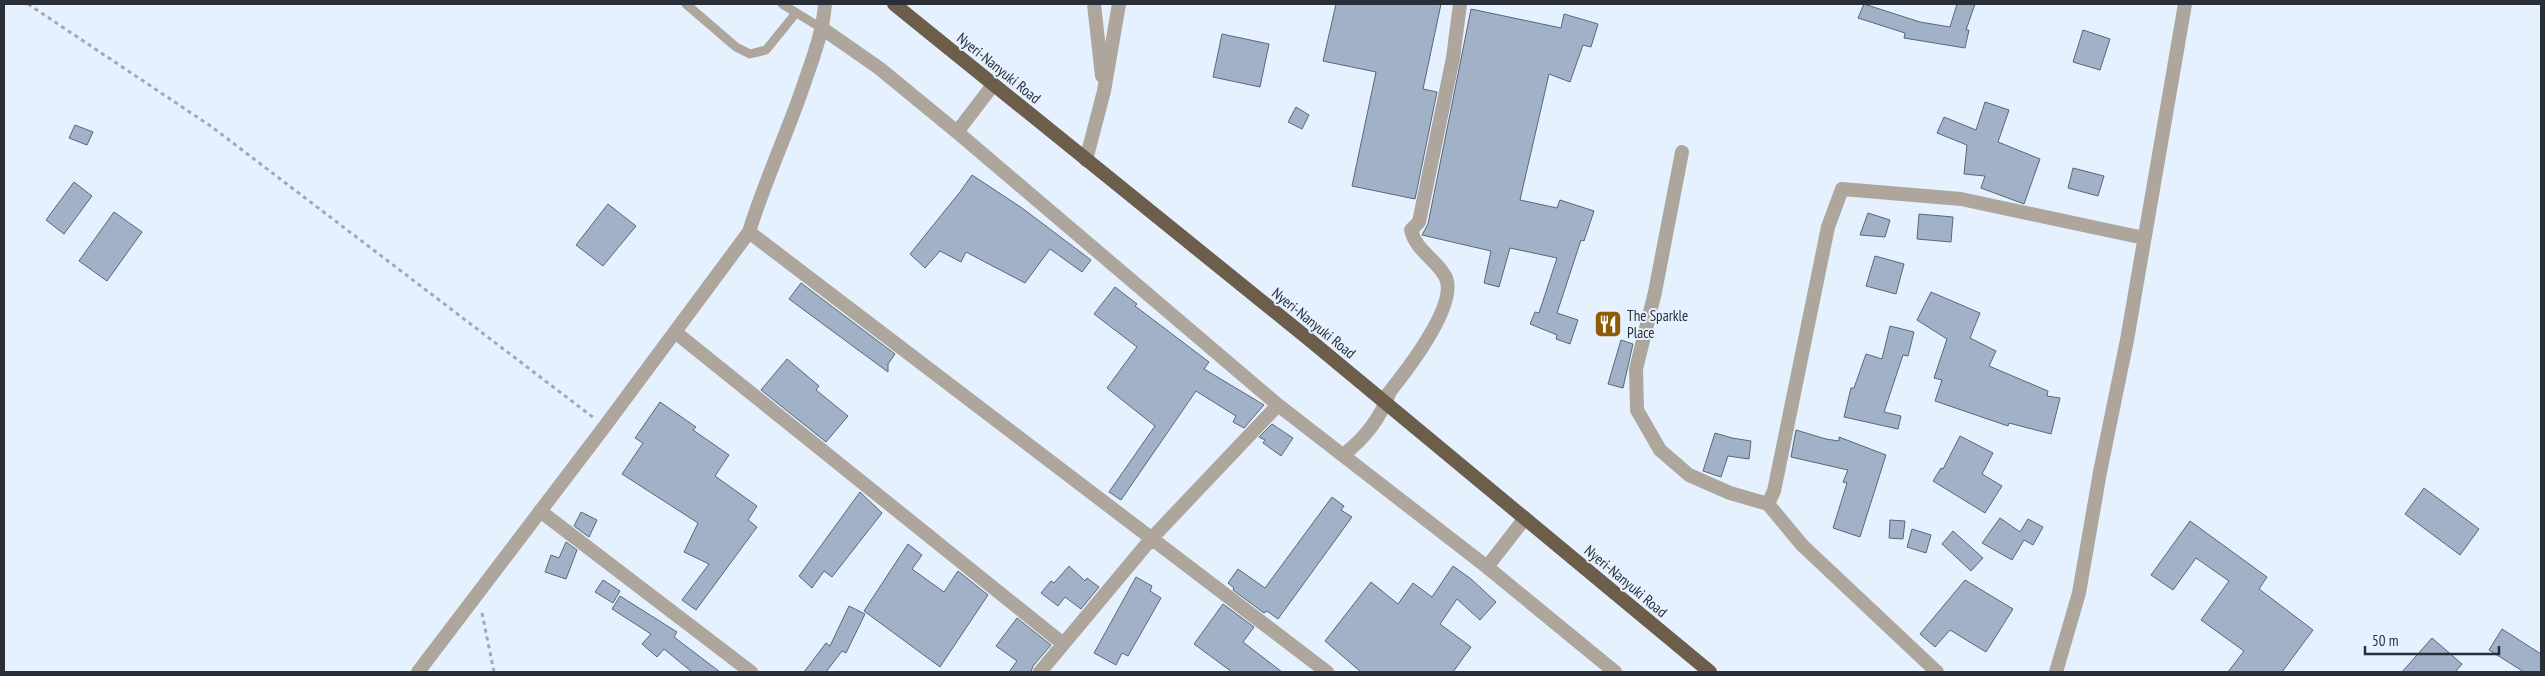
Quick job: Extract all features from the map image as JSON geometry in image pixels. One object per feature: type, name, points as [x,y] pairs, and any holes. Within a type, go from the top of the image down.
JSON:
[{"type":"highway","name":"Nyeri-Nanyuki Road","points":[[894,4],[1086,160],[1387,398],[1525,518],[1710,672]]},
{"type":"street","points":[[418,672],[676,332],[749,232],[761,193],[793,116],[823,29],[825,4]]},
{"type":"street","points":[[1094,4],[1104,91]]},
{"type":"street","points":[[1086,160],[1104,91],[1119,4]]},
{"type":"street","points":[[1343,455],[1362,440],[1387,398],[1429,336],[1445,300],[1448,286],[1443,273],[1413,240],[1411,230],[1420,222],[1453,58],[1460,4]]},
{"type":"street","points":[[2056,672],[2079,593],[2185,4]]},
{"type":"street","points":[[823,29],[879,68],[1278,405],[1487,567],[1615,672]]},
{"type":"street","points":[[956,132],[993,84]]},
{"type":"street","points":[[1682,152],[1655,292],[1636,369],[1637,410],[1660,450],[1689,475],[1730,493],[1768,504],[1802,545],[1937,672]]},
{"type":"street","points":[[1768,504],[1774,491],[1828,227],[1842,189],[1962,199],[2144,238]]},
{"type":"street","points":[[749,232],[1151,540],[1327,672]]},
{"type":"street","points":[[676,332],[1062,643]]},
{"type":"street","points":[[1040,672],[1062,643],[1151,540],[1278,405]]},
{"type":"street","points":[[540,511],[752,672]]},
{"type":"street","points":[[1487,567],[1525,518]]},
{"type":"lane","points":[[686,4],[736,47],[750,54],[766,50],[796,13]]},
{"type":"lane","points":[[782,4],[823,29]]},
{"type":"path","points":[[28,4],[212,127],[605,426]]},
{"type":"path","points":[[478,593],[494,672]]},
{"type":"building","points":[[1336,4],[1441,4],[1423,89],[1437,92],[1415,199],[1352,186],[1376,72],[1323,61]]},
{"type":"building","points":[[1864,4],[1920,22],[1950,27],[1957,4],[1975,4],[1966,30],[1969,30],[1965,48],[1904,38],[1905,33],[1858,18]]},
{"type":"building","points":[[1471,9],[1561,28],[1564,14],[1598,24],[1591,47],[1583,45],[1570,82],[1549,74],[1520,200],[1557,208],[1560,200],[1594,211],[1584,241],[1581,240],[1557,313],[1578,320],[1570,344],[1556,339],[1557,335],[1530,324],[1535,312],[1539,313],[1557,258],[1510,248],[1499,287],[1484,283],[1491,251],[1422,235],[1428,224]]},
{"type":"building","points":[[2083,30],[2110,39],[2100,70],[2073,62]]},
{"type":"building","points":[[1222,34],[1269,44],[1260,87],[1213,77]]},
{"type":"building","points":[[1985,102],[2009,110],[1998,142],[2040,159],[2024,204],[1981,188],[1985,176],[1964,174],[1967,145],[1937,133],[1944,117],[1976,130]]},
{"type":"building","points":[[1296,107],[1309,115],[1302,129],[1288,122]]},
{"type":"building","points":[[75,125],[93,132],[87,145],[69,138]]},
{"type":"building","points":[[2073,168],[2104,176],[2098,196],[2068,188]]},
{"type":"building","points":[[972,175],[1022,208],[1091,260],[1082,272],[1050,249],[1025,283],[966,252],[961,262],[940,251],[925,268],[910,254]]},
{"type":"building","points":[[74,182],[92,196],[64,234],[46,220]]},
{"type":"building","points":[[608,204],[636,226],[603,266],[576,245]]},
{"type":"building","points":[[114,212],[142,232],[107,281],[79,261]]},
{"type":"building","points":[[1868,213],[1890,220],[1885,237],[1860,235]]},
{"type":"building","points":[[1919,214],[1953,217],[1951,242],[1917,239]]},
{"type":"building","points":[[1875,256],[1904,264],[1896,294],[1866,286]]},
{"type":"building","points":[[801,283],[895,354],[888,364],[888,372],[789,299]]},
{"type":"building","points":[[1115,287],[1137,304],[1135,306],[1209,362],[1204,369],[1264,405],[1244,428],[1233,422],[1236,416],[1196,391],[1121,500],[1109,492],[1155,426],[1107,388],[1137,347],[1094,314]]},
{"type":"building","points":[[1931,292],[1980,313],[1970,338],[1996,351],[1989,366],[2048,391],[2047,396],[2060,398],[2051,434],[2009,423],[2008,426],[1935,401],[1942,380],[1934,378],[1947,339],[1917,320]]},
{"type":"building","points":[[1890,326],[1914,332],[1908,356],[1903,355],[1884,412],[1901,416],[1898,429],[1844,417],[1851,388],[1854,388],[1866,354],[1882,359]]},
{"type":"building","points":[[1621,340],[1633,344],[1623,388],[1608,384]]},
{"type":"building","points":[[787,359],[819,386],[816,390],[848,416],[826,442],[761,390]]},
{"type":"building","points":[[660,402],[696,427],[693,430],[729,455],[715,476],[757,506],[748,520],[757,527],[696,610],[682,600],[709,564],[684,552],[698,523],[622,474],[643,443],[635,438]]},
{"type":"building","points":[[1272,424],[1293,438],[1281,456],[1263,443],[1265,440],[1259,437]]},
{"type":"building","points":[[1796,430],[1826,439],[1839,441],[1839,437],[1886,455],[1860,537],[1833,528],[1847,483],[1843,482],[1848,470],[1791,457]]},
{"type":"building","points":[[1715,433],[1751,441],[1749,459],[1728,456],[1721,477],[1703,471]]},
{"type":"building","points":[[1960,436],[1993,453],[1982,474],[2002,486],[1985,513],[1933,481],[1941,468],[1943,469]]},
{"type":"building","points":[[2424,488],[2479,529],[2460,555],[2405,514]]},
{"type":"building","points":[[860,492],[882,513],[832,577],[824,571],[812,588],[799,576]]},
{"type":"building","points":[[1332,497],[1344,506],[1341,510],[1352,517],[1278,619],[1267,611],[1264,613],[1233,590],[1234,588],[1228,583],[1238,569],[1265,588]]},
{"type":"building","points":[[581,512],[597,520],[589,537],[574,526]]},
{"type":"building","points":[[2000,518],[2020,532],[2028,519],[2043,527],[2033,545],[2024,540],[2012,560],[1982,543]]},
{"type":"building","points":[[1890,520],[1905,521],[1903,539],[1889,538]]},
{"type":"building","points":[[2190,521],[2267,577],[2259,589],[2313,630],[2282,672],[2228,672],[2244,651],[2201,620],[2229,581],[2196,558],[2173,590],[2151,575]]},
{"type":"building","points":[[1912,529],[1931,535],[1926,553],[1907,547]]},
{"type":"building","points":[[1953,531],[1983,558],[1971,571],[1942,544]]},
{"type":"building","points":[[566,542],[577,550],[566,579],[545,572],[551,555],[559,558]]},
{"type":"building","points":[[908,544],[922,555],[912,569],[944,592],[958,571],[988,595],[940,667],[864,611]]},
{"type":"building","points":[[1069,566],[1085,581],[1087,578],[1099,587],[1081,609],[1065,597],[1058,606],[1041,593],[1051,581],[1054,583]]},
{"type":"building","points":[[1453,566],[1471,579],[1496,602],[1480,620],[1457,599],[1440,624],[1471,647],[1453,672],[1361,672],[1325,641],[1371,582],[1398,604],[1413,583],[1432,597]]},
{"type":"building","points":[[1136,577],[1152,586],[1150,591],[1161,598],[1128,656],[1122,653],[1116,665],[1094,653]]},
{"type":"building","points":[[603,580],[620,591],[613,603],[595,592]]},
{"type":"building","points":[[1965,580],[2013,609],[1986,652],[1950,630],[1935,647],[1920,634]]},
{"type":"building","points":[[620,596],[677,632],[674,637],[720,672],[692,672],[664,649],[657,657],[642,644],[651,634],[612,609]]},
{"type":"building","points":[[1223,604],[1254,627],[1243,642],[1282,672],[1232,672],[1194,644]]},
{"type":"building","points":[[849,606],[865,614],[846,653],[842,651],[826,672],[804,672],[826,643],[830,646]]},
{"type":"building","points":[[1017,618],[1051,645],[1033,666],[1031,672],[1009,672],[1017,661],[996,646]]},
{"type":"building","points":[[2502,629],[2541,654],[2541,672],[2524,672],[2489,650]]},
{"type":"building","points":[[2432,638],[2462,664],[2455,672],[2402,672]]},
{"type":"place","name":"The Sparkle Place","points":[[1608,324]]}]
